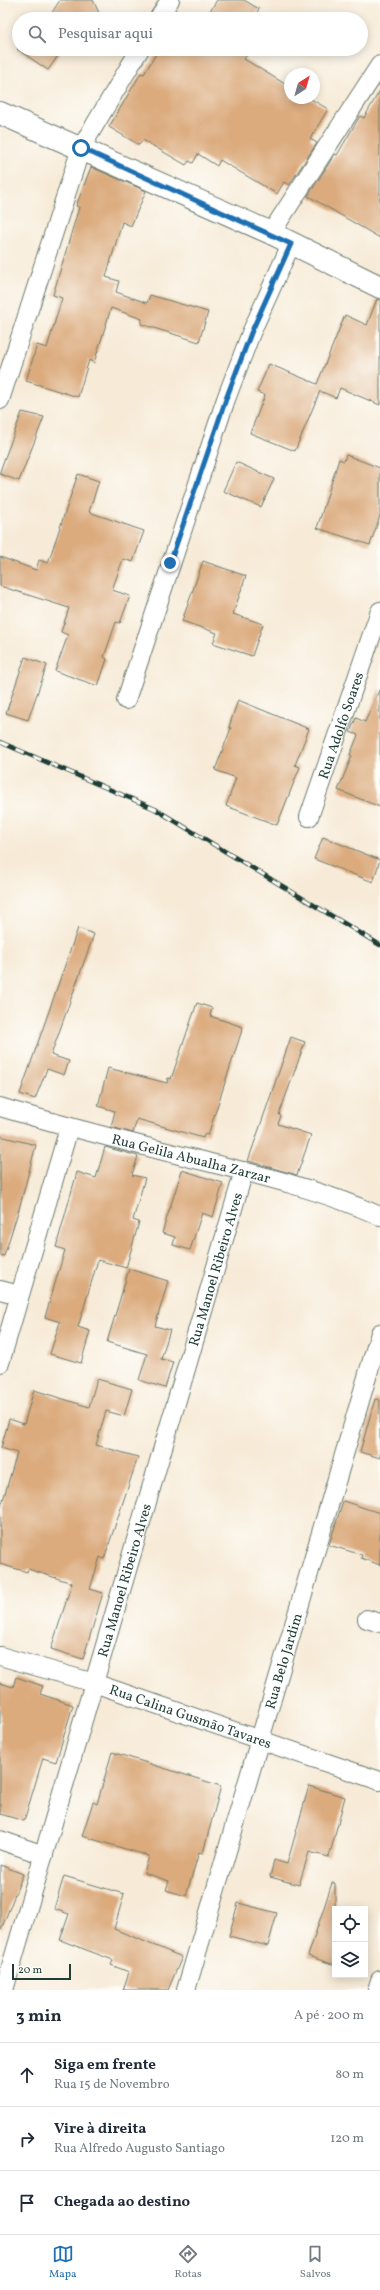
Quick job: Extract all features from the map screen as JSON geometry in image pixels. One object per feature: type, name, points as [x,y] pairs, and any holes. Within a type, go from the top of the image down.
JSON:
[{"type":"main road","points":[[0,113],[271,234],[380,287]]},
{"type":"street","points":[[162,12],[170,0]]},
{"type":"street","points":[[0,400],[81,148],[136,56]]},
{"type":"street","points":[[271,234],[380,65]]},
{"type":"street","points":[[126,700],[226,399],[251,333],[291,244]]},
{"type":"street","name":"Rua Adolfo Soares","points":[[309,817],[380,611]]},
{"type":"street","name":"Rua Gelila Abualha Zarzar","points":[[0,1107],[69,1128],[244,1171],[326,1195],[380,1216]]},
{"type":"street","points":[[0,1363],[69,1128]]},
{"type":"street","name":"Rua Manoel Ribeiro Alves","points":[[4,1990],[244,1171]]},
{"type":"street","points":[[0,1290],[19,1295]]},
{"type":"street","name":"Rua Belo Jardim","points":[[186,1990],[380,1333]]},
{"type":"street","name":"Rua Calina Gusmão Tavares","points":[[0,1656],[94,1683],[380,1781]]},
{"type":"street","points":[[0,1840],[44,1855]]},
{"type":"street","points":[[377,1990],[380,1980]]},
{"type":"building","points":[[60,0],[93,0],[99,12],[52,12]]},
{"type":"building","points":[[217,0],[244,0],[259,9],[257,12],[209,12]]},
{"type":"building","points":[[27,56],[58,56],[48,70]]},
{"type":"building","points":[[155,56],[246,56],[244,59],[284,83],[284,104],[319,104],[328,109],[310,139],[317,143],[289,185],[284,182],[277,194],[220,160],[217,166],[198,154],[193,163],[189,161],[186,165],[143,140],[139,145],[109,127],[141,73],[144,74]]},
{"type":"building","points":[[380,90],[380,238],[308,196],[335,154],[337,155],[360,116],[364,118]]},
{"type":"building","points":[[91,167],[146,191],[131,226],[122,222],[106,277],[119,281],[116,292],[147,303],[150,295],[208,312],[199,342],[141,324],[142,319],[111,308],[94,363],[89,360],[78,397],[26,381],[37,345],[47,348],[62,298],[53,295],[79,207],[76,206]]},
{"type":"building","points":[[377,299],[380,299],[380,405],[340,388],[336,398],[320,391],[295,451],[250,433],[265,395],[257,392],[269,364],[317,384],[345,315],[367,325]]},
{"type":"building","points":[[22,412],[44,417],[19,481],[0,474],[0,471]]},
{"type":"building","points":[[346,455],[380,468],[380,516],[370,545],[317,528],[339,459],[344,461]]},
{"type":"building","points":[[236,462],[274,479],[261,507],[223,491]]},
{"type":"building","points":[[78,474],[99,481],[89,512],[144,531],[133,562],[123,559],[112,590],[130,596],[120,623],[116,622],[104,657],[107,659],[98,686],[55,671],[68,635],[61,632],[69,608],[0,586],[0,557],[36,570],[39,560],[48,563]]},
{"type":"building","points":[[203,561],[246,576],[233,614],[263,624],[252,656],[213,643],[217,633],[182,621]]},
{"type":"building","points":[[25,657],[47,665],[28,720],[6,713]]},
{"type":"building","points":[[380,688],[380,807],[338,790],[352,756],[350,755],[358,735],[350,732],[356,718],[365,722]]},
{"type":"building","points":[[238,700],[309,729],[295,765],[300,767],[277,825],[226,806],[236,778],[215,770],[231,728],[229,727]]},
{"type":"building","points":[[323,837],[380,860],[373,882],[314,859]]},
{"type":"building","points":[[78,928],[94,934],[51,1055],[69,1061],[64,1075],[47,1069],[35,1099],[20,1094]]},
{"type":"building","points":[[197,1003],[212,1008],[210,1016],[243,1027],[208,1135],[204,1134],[203,1138],[137,1119],[133,1133],[111,1127],[115,1111],[98,1106],[108,1068],[167,1083],[168,1078],[171,1079]]},
{"type":"building","points":[[291,1037],[305,1042],[279,1115],[281,1116],[278,1124],[311,1135],[297,1175],[248,1161]]},
{"type":"building","points":[[0,1136],[36,1145],[19,1209],[4,1256],[0,1255]]},
{"type":"building","points":[[105,1147],[138,1156],[132,1175],[145,1178],[133,1220],[139,1222],[126,1268],[98,1260],[78,1327],[90,1331],[81,1363],[50,1354],[60,1322],[45,1317],[65,1250],[56,1247],[77,1172],[96,1178]]},
{"type":"building","points":[[182,1170],[223,1183],[213,1217],[202,1213],[190,1250],[173,1245],[175,1237],[162,1233]]},
{"type":"building","points":[[129,1269],[168,1281],[155,1326],[170,1330],[161,1359],[173,1362],[165,1388],[139,1380],[147,1354],[107,1342]]},
{"type":"building","points":[[97,1379],[132,1389],[124,1416],[106,1411],[96,1445],[138,1457],[104,1559],[100,1557],[90,1589],[103,1593],[83,1659],[51,1649],[72,1583],[28,1569],[27,1572],[0,1564],[0,1510],[17,1453],[1,1448],[9,1419],[24,1424],[34,1390],[89,1407]]},
{"type":"building","points":[[375,1399],[380,1400],[380,1458],[360,1452]]},
{"type":"building","points":[[343,1501],[380,1513],[380,1565],[361,1558],[362,1555],[329,1545]]},
{"type":"building","points":[[16,1677],[43,1686],[40,1694],[73,1705],[56,1762],[43,1758],[24,1821],[0,1814],[0,1683],[13,1687]]},
{"type":"building","points":[[112,1752],[221,1786],[203,1853],[199,1852],[186,1896],[166,1890],[169,1881],[144,1873],[149,1856],[82,1836],[93,1802],[97,1804]]},
{"type":"building","points":[[309,1786],[345,1797],[329,1857],[309,1852],[299,1885],[270,1877],[274,1860],[287,1864]]},
{"type":"building","points":[[0,1865],[23,1874],[1,1930],[0,1929]]},
{"type":"building","points":[[64,1876],[124,1894],[114,1929],[182,1957],[168,1990],[123,1990],[129,1972],[111,1965],[113,1960],[60,1940],[69,1914],[54,1909]]},
{"type":"building","points":[[332,1883],[335,1883],[335,1906],[332,1906],[332,1964],[308,1956]]},
{"type":"building","points":[[238,1903],[277,1913],[268,1946],[229,1936]]},
{"type":"railway","points":[[0,742],[155,809],[380,945]]},
{"type":"route","points":[[81,148],[291,244],[251,333],[226,399],[170,563]]}]
